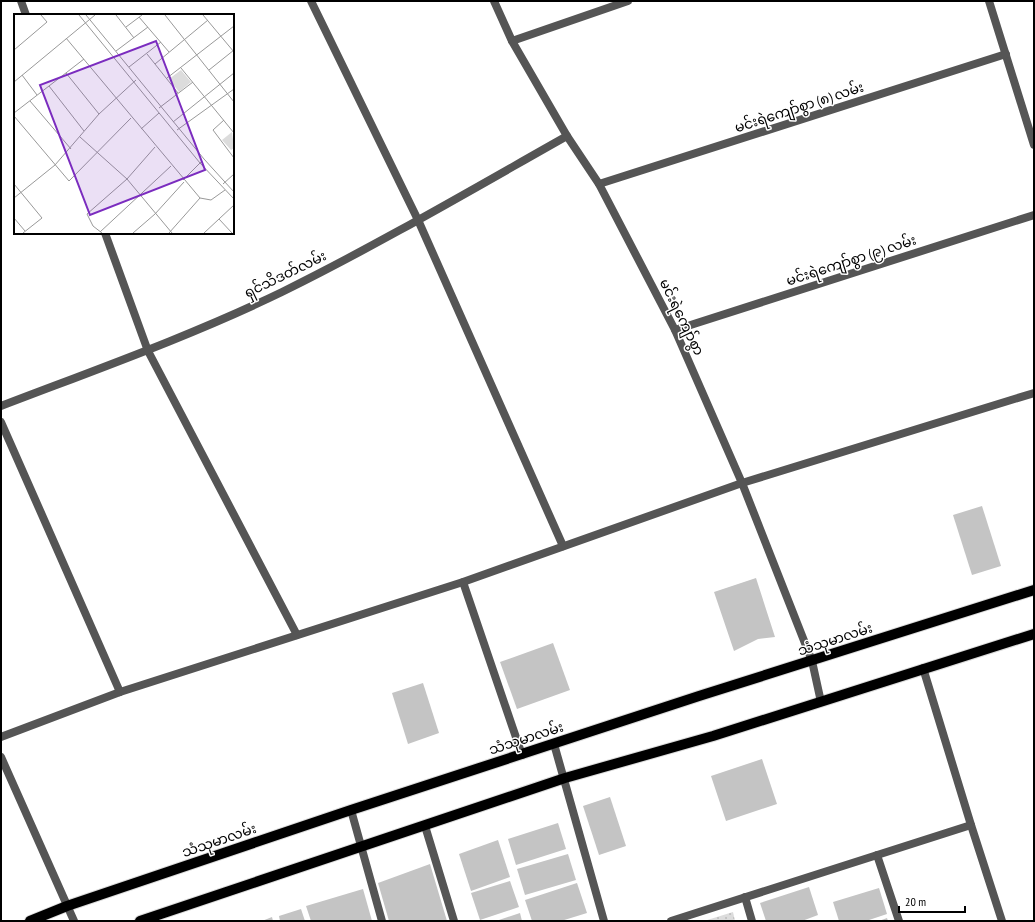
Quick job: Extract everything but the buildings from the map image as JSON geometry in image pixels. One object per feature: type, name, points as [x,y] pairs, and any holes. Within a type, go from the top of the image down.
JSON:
[{"type":"main road","name":"သံသုမာလမ်း","points":[[30,921],[67,906],[351,810],[1034,590]]},
{"type":"main road","points":[[140,921],[565,778],[713,736],[923,668],[1034,634]]},
{"type":"street","points":[[21,1],[26,14]]},
{"type":"street","points":[[311,1],[418,220],[563,546]]},
{"type":"street","name":"မင်းရဲကျော်စွာ","points":[[494,1],[512,41],[567,136],[599,184],[675,330],[742,483],[812,661],[821,702]]},
{"type":"street","points":[[512,41],[628,1]]},
{"type":"street","points":[[989,1],[1034,146]]},
{"type":"street","points":[[992,11],[996,1]]},
{"type":"street","name":"မင်းရဲကျော်စွာ (၈) လမ်း","points":[[599,184],[1006,54]]},
{"type":"street","name":"ရှင်သိဒတ်လမ်း","points":[[1,406],[148,350],[281,292],[418,220],[567,136]]},
{"type":"street","name":"မင်းရဲကျော်စွာ (၉) လမ်း","points":[[675,330],[1034,215]]},
{"type":"street","points":[[105,234],[148,350],[297,635]]},
{"type":"street","points":[[1,737],[120,692],[463,582],[742,483],[1034,394]]},
{"type":"street","points":[[1,422],[120,692]]},
{"type":"street","points":[[463,582],[522,755]]},
{"type":"street","points":[[923,668],[1002,921]]},
{"type":"street","points":[[554,744],[565,778],[604,921]]},
{"type":"street","points":[[1,757],[74,921]]},
{"type":"street","points":[[351,810],[363,847],[382,921]]},
{"type":"street","points":[[671,921],[971,825]]},
{"type":"street","points":[[425,826],[454,921]]},
{"type":"street","points":[[877,855],[899,921]]},
{"type":"street","points":[[745,897],[752,921]]},
{"type":"shaded area","points":[[733,912],[735,921],[704,921]]}]
